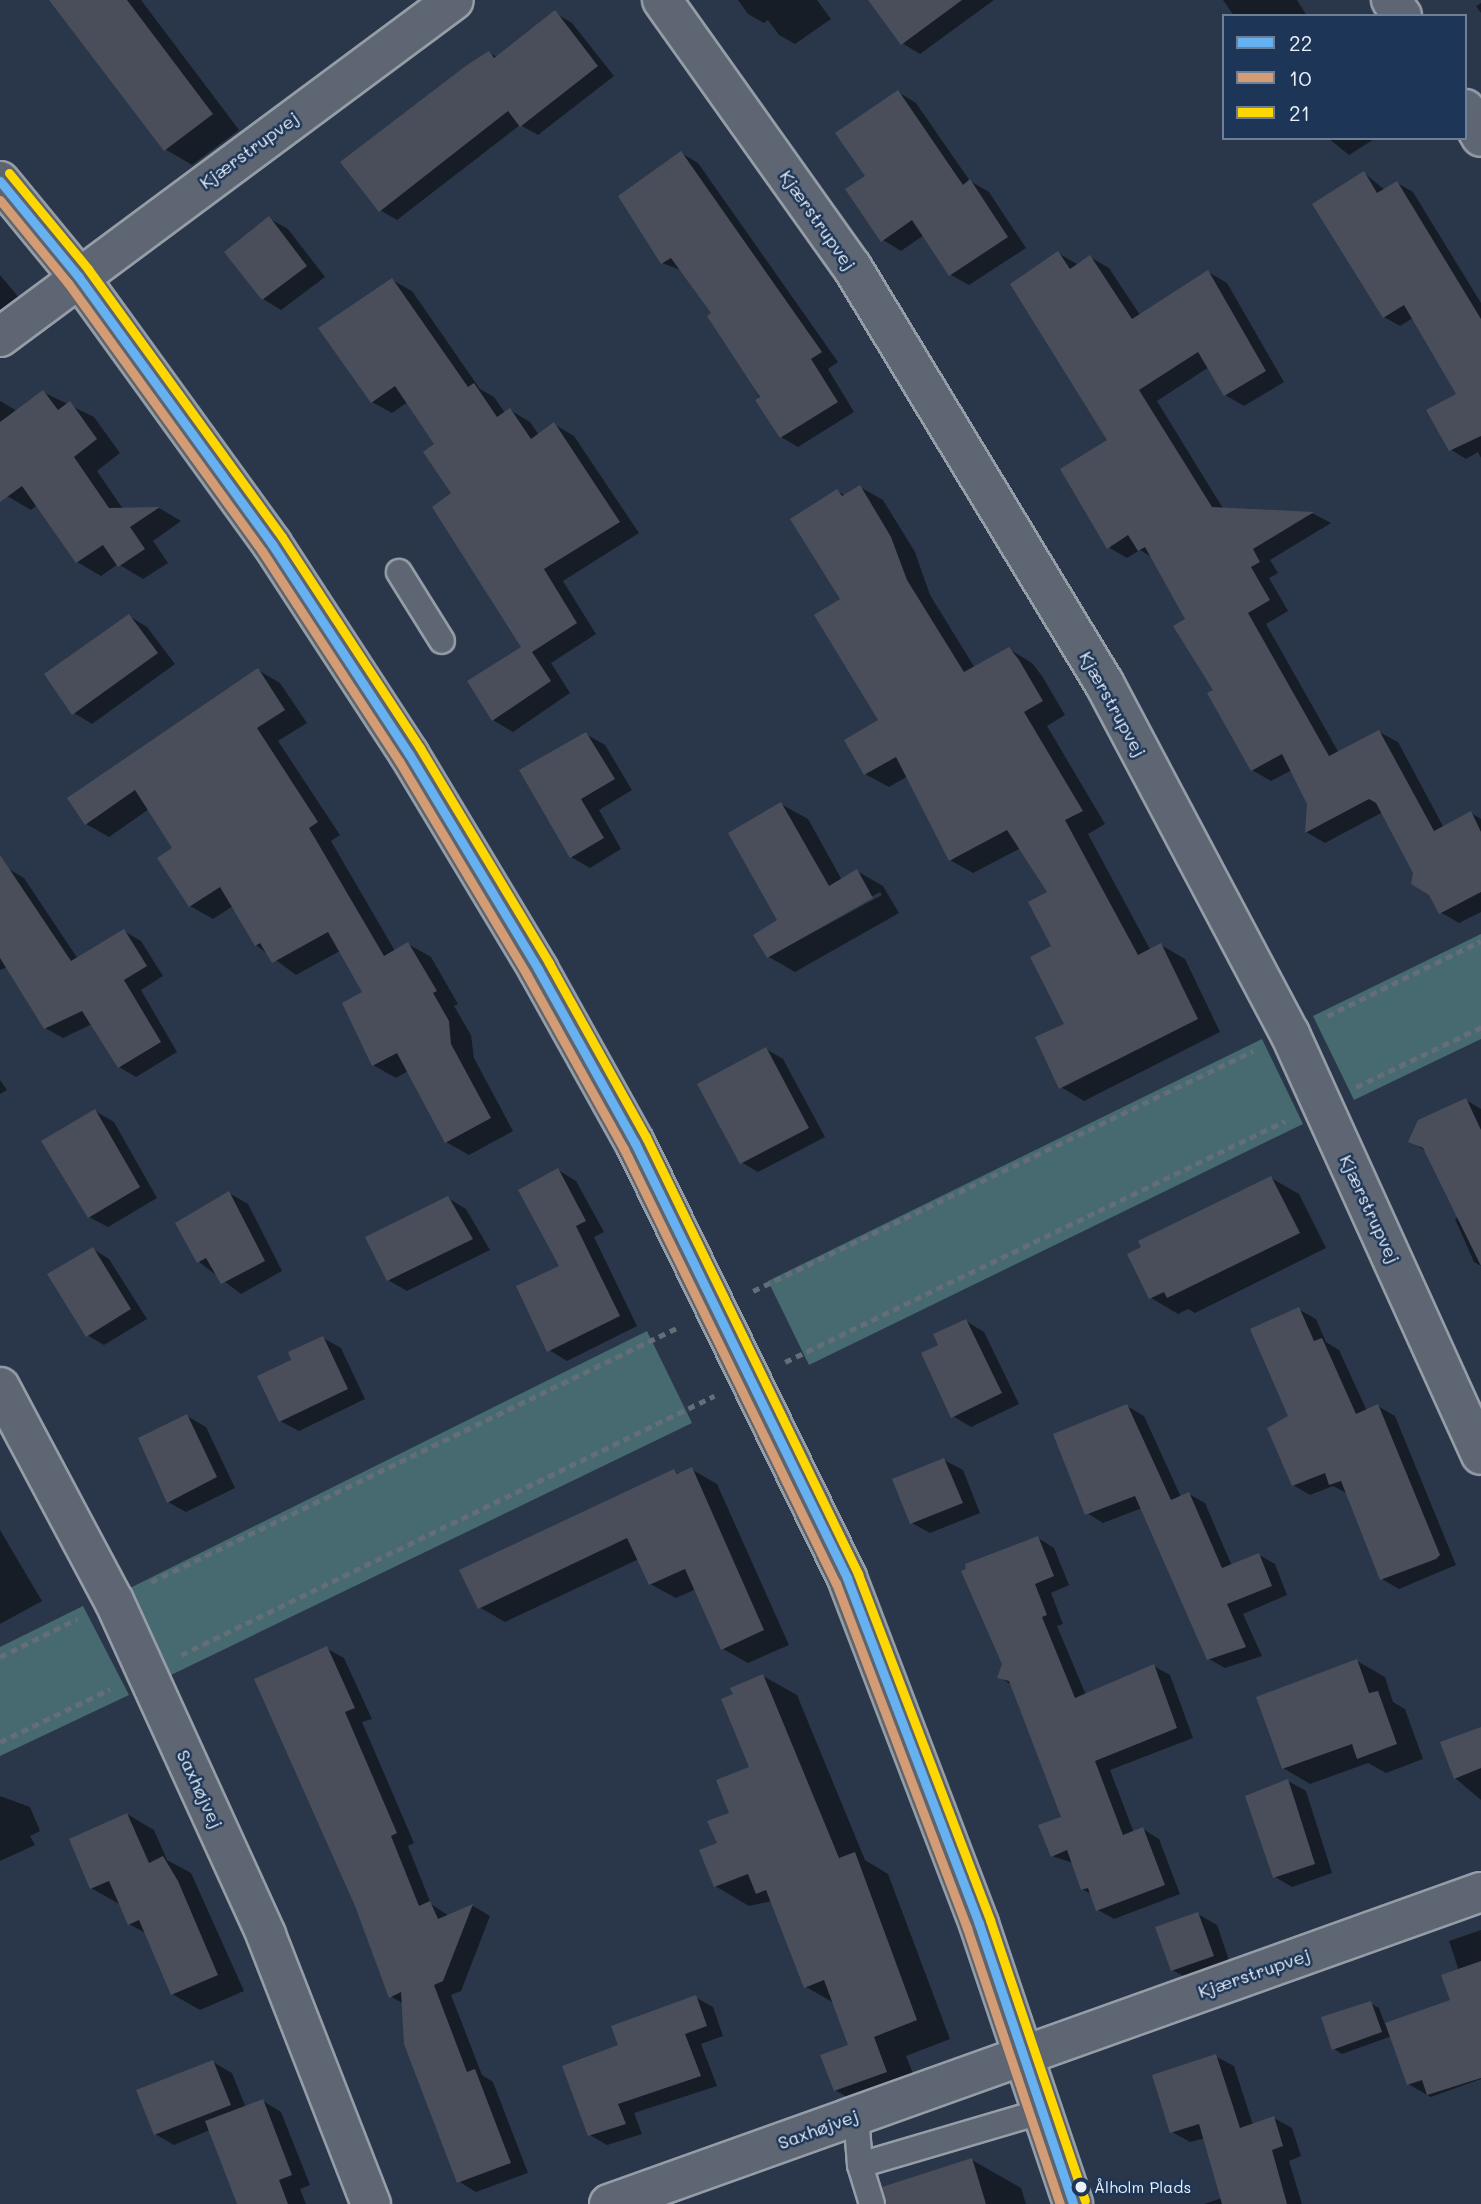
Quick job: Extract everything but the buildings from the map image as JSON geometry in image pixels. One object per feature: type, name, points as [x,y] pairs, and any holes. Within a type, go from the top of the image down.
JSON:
[{"type":"main road","points":[[0,181],[78,276],[272,544],[409,754],[635,1143],[847,1578],[924,1770],[1026,2053],[1073,2204]]},
{"type":"street","name":"Kjærstrupvej","points":[[78,276],[454,0]]},
{"type":"street","name":"Kjærstrupvej","points":[[662,0],[852,267],[1104,683],[1290,1034],[1481,1455]]},
{"type":"street","points":[[1467,112],[1481,137]]},
{"type":"street","points":[[0,337],[78,276]]},
{"type":"street","name":"Saxhøjvej","points":[[0,1387],[114,1601],[267,1936],[371,2204]]},
{"type":"street","name":"Kjærstrupvej","points":[[1026,2053],[1481,1892]]},
{"type":"street","name":"Saxhøjvej","points":[[609,2204],[1026,2053]]},
{"type":"lane","points":[[398,572],[442,641]]},
{"type":"lane","points":[[860,2165],[1044,2111]]},
{"type":"lane","points":[[856,2115],[860,2165],[872,2204]]},
{"type":"green space","points":[[1481,934],[1481,1039],[1354,1100],[1313,1016]]},
{"type":"green space","points":[[1262,1039],[1303,1124],[809,1365],[768,1281]]},
{"type":"green space","points":[[647,1331],[692,1423],[171,1675],[126,1590]]},
{"type":"green space","points":[[83,1606],[129,1695],[0,1756],[0,1647]]},
{"type":"transit line","name":"21","points":[[9,173],[88,269],[282,537],[420,748],[549,963],[646,1137],[858,1574],[990,1920],[1085,2200]]},
{"type":"transit line","name":"22","points":[[0,181],[78,276],[272,544],[409,754],[538,969],[635,1143],[847,1578],[979,1924],[1073,2204]]},
{"type":"transit line","name":"10","points":[[0,200],[68,283],[262,551],[399,761],[527,975],[624,1149],[836,1583],[967,1928],[1060,2204]]},
{"type":"place","name":"Ålholm Plads","points":[[1081,2187]]}]
